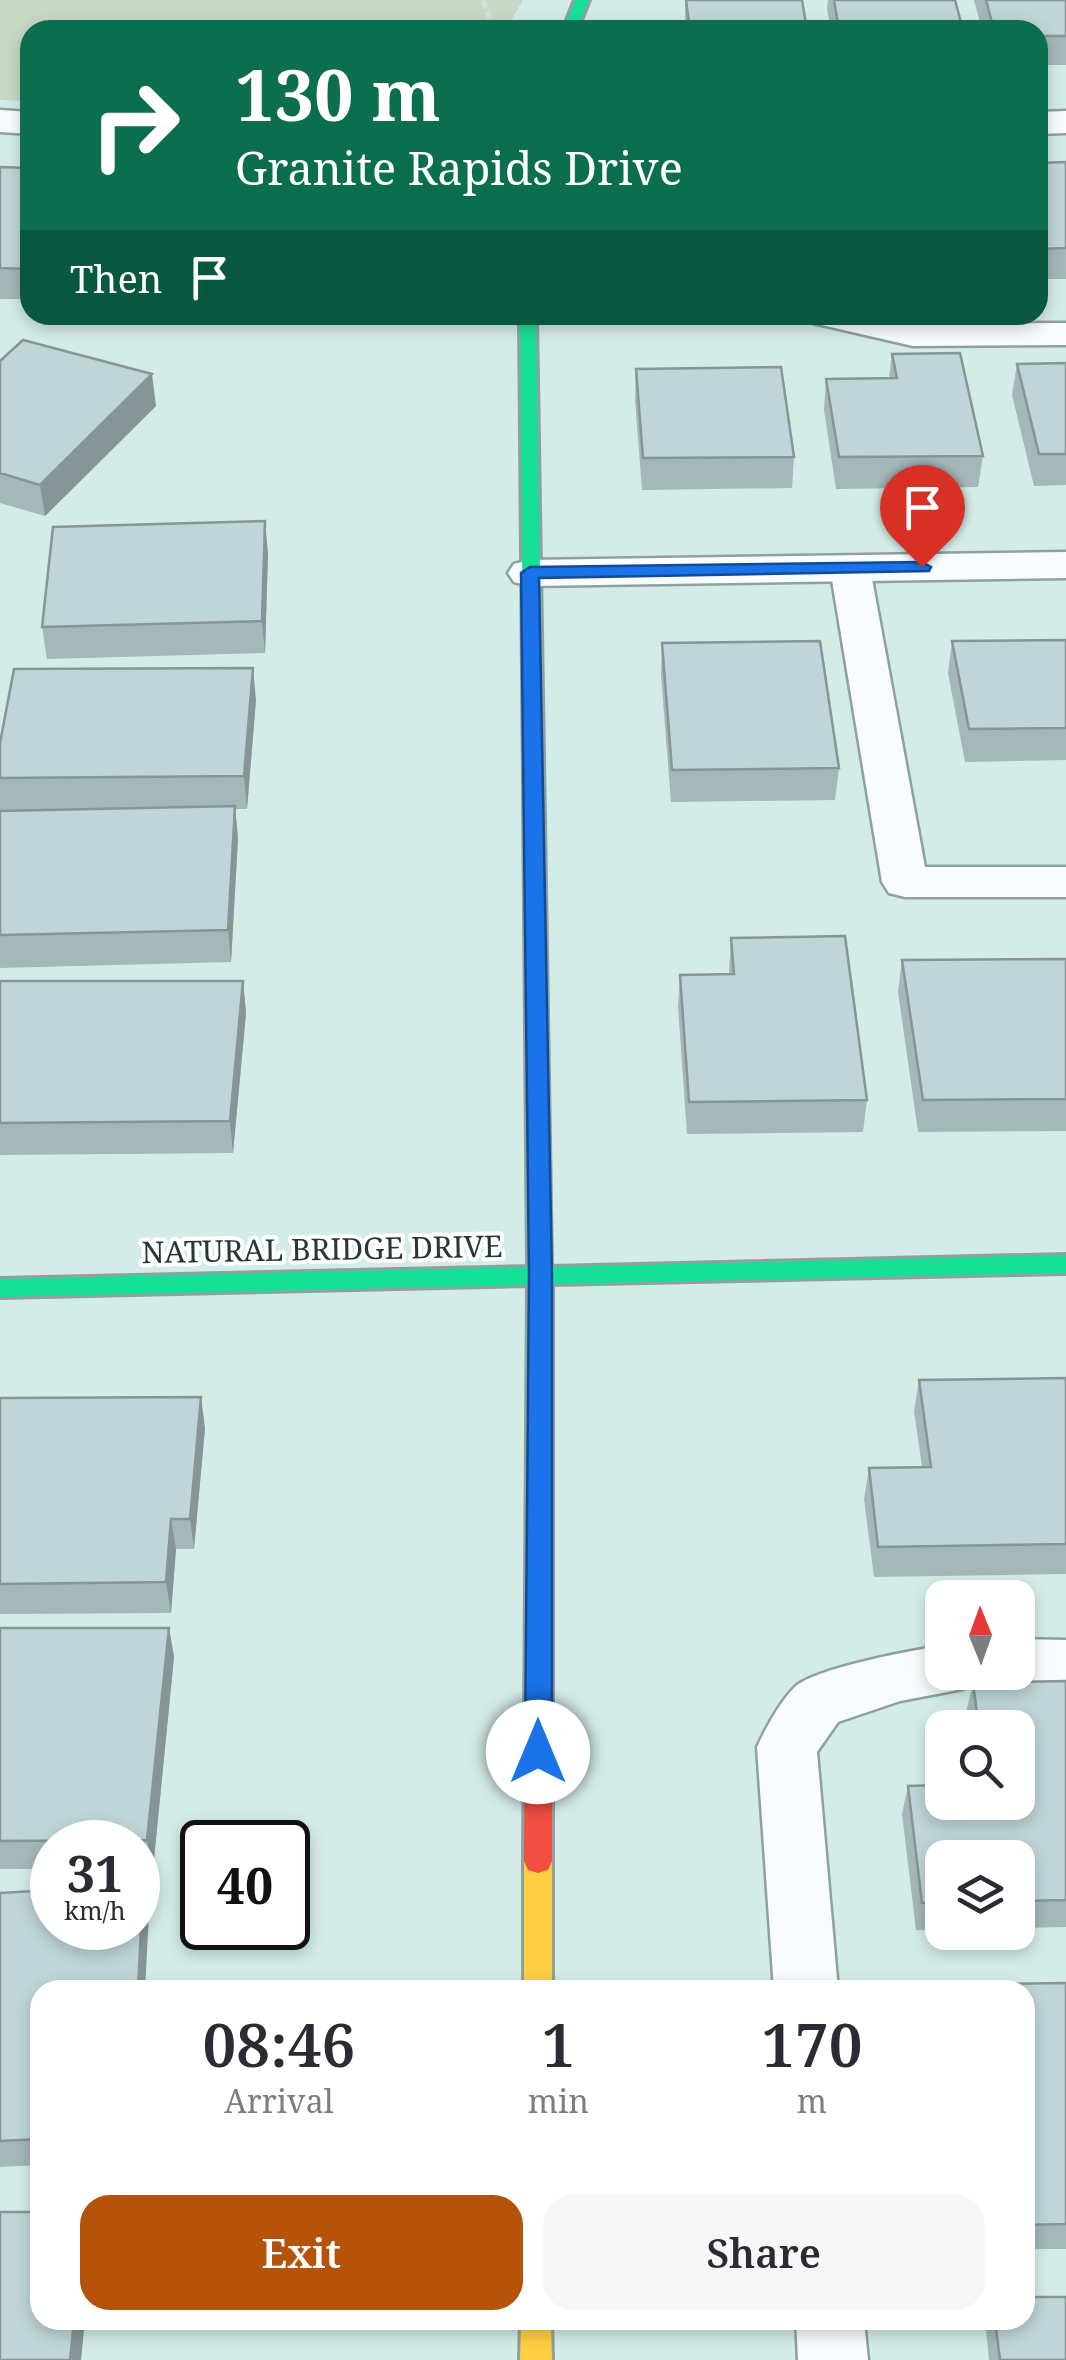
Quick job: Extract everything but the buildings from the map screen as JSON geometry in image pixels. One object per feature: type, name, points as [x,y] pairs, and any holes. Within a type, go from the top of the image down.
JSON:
[{"type":"street","points":[[528,325],[540,1276],[538,1980]]},
{"type":"street","points":[[530,573],[1066,565]]},
{"type":"street","name":"NATURAL BRIDGE DRIVE","points":[[0,1288],[1066,1264]]},
{"type":"street","points":[[536,2330],[536,2360]]},
{"type":"lane","points":[[870,325],[913,335],[1066,334]]},
{"type":"lane","points":[[850,568],[906,882],[1066,882]]},
{"type":"lane","points":[[1035,1664],[1066,1664]]},
{"type":"lane","points":[[805,1980],[787,1747],[818,1704],[900,1676],[925,1673]]},
{"type":"lane","points":[[831,2330],[833,2360]]},
{"type":"green space","points":[[0,0],[523,0],[512,20],[20,20],[20,101],[0,100]]},
{"type":"traffic: fast","points":[[574,20],[582,0]]},
{"type":"traffic: fast","points":[[528,325],[540,1276],[539,1591]]},
{"type":"traffic: fast","points":[[0,1288],[1066,1264]]},
{"type":"traffic: slow","points":[[538,1861],[538,1980]]},
{"type":"traffic: slow","points":[[536,2330],[536,2360]]},
{"type":"traffic: jam","points":[[538,1861],[539,1591]]},
{"type":"route","points":[[538,1752],[540,1276],[530,573],[922,567]]}]
